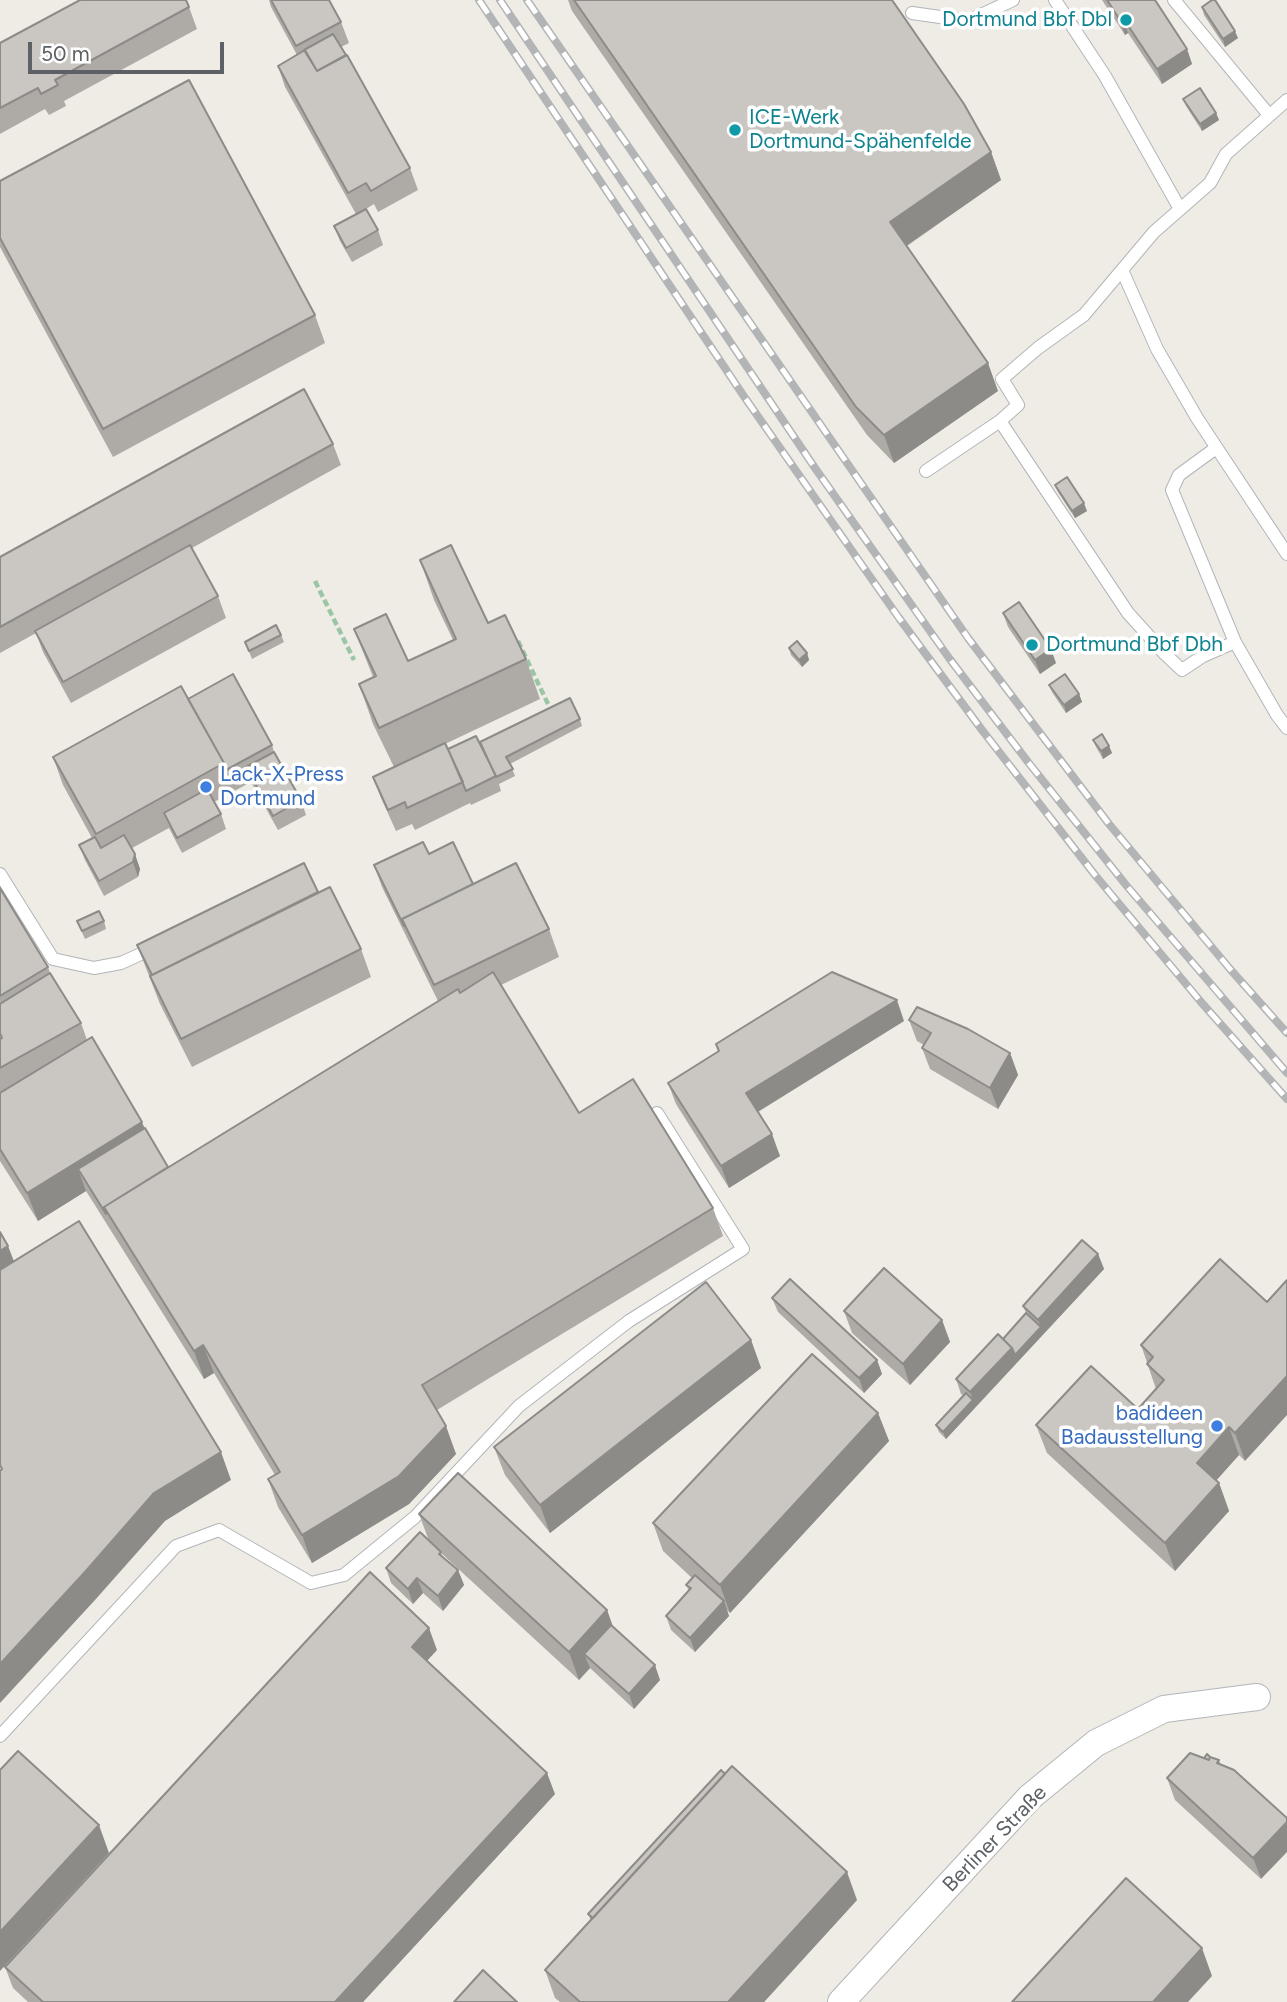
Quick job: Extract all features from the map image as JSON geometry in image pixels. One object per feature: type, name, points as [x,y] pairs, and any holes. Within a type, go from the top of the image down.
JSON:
[{"type":"street","name":"Berliner Straße","points":[[841,2002],[1030,1797],[1096,1742],[1164,1709],[1257,1697]]},
{"type":"lane","points":[[912,13],[968,21],[1013,0]]},
{"type":"lane","points":[[1055,0],[1105,76],[1180,209]]},
{"type":"lane","points":[[1174,0],[1269,115]]},
{"type":"lane","points":[[926,471],[1000,421],[1018,405],[1002,379],[1084,314],[1154,232],[1210,183],[1226,154],[1287,100]]},
{"type":"lane","points":[[1122,270],[1157,349],[1216,448],[1287,554]]},
{"type":"lane","points":[[1000,421],[1128,613],[1182,670],[1210,652],[1235,642]]},
{"type":"lane","points":[[1216,448],[1179,475],[1171,490],[1235,642],[1287,727]]},
{"type":"lane","points":[[0,874],[53,959],[94,968],[121,963],[159,945]]},
{"type":"lane","points":[[0,1736],[176,1546],[219,1530],[311,1583],[344,1575],[415,1517],[519,1406],[629,1321],[743,1249],[657,1114]]},
{"type":"path","points":[[315,581],[354,660]]},
{"type":"path","points":[[518,641],[548,704]]},
{"type":"building","points":[[80,0],[186,0],[189,7],[55,80],[58,85],[41,94],[38,88],[0,108],[0,43]]},
{"type":"building","points":[[271,0],[329,0],[341,22],[296,46]]},
{"type":"building","name":"ICE-Werk Dortmund-Spähenfelde","points":[[574,0],[892,0],[964,104],[991,152],[890,222],[988,363],[884,435],[856,407]]},
{"type":"building","points":[[1107,0],[1155,0],[1187,49],[1157,69],[1123,18],[1120,20]]},
{"type":"building","points":[[1215,0],[1235,31],[1223,39],[1202,7]]},
{"type":"building","points":[[333,34],[346,55],[317,71],[304,50]]},
{"type":"building","points":[[305,50],[317,71],[347,55],[410,168],[371,191],[366,183],[348,193],[278,66]]},
{"type":"building","points":[[189,80],[315,315],[103,429],[0,238],[0,181]]},
{"type":"building","points":[[1200,88],[1216,113],[1200,124],[1183,99]]},
{"type":"building","points":[[366,209],[378,230],[346,248],[334,226]]},
{"type":"building","points":[[304,389],[333,444],[0,627],[0,557]]},
{"type":"building","points":[[1067,477],[1084,503],[1072,511],[1055,485]]},
{"type":"building","points":[[190,545],[218,596],[63,682],[35,631]]},
{"type":"building","points":[[451,545],[488,623],[505,615],[526,659],[379,728],[359,684],[376,676],[354,629],[386,614],[408,661],[456,639],[420,560]]},
{"type":"building","name":"Dortmund Bbf Dbh","points":[[1019,602],[1051,649],[1035,660],[1003,613]]},
{"type":"building","points":[[276,625],[281,635],[249,651],[245,642]]},
{"type":"building","points":[[797,641],[807,653],[799,660],[789,648]]},
{"type":"building","points":[[233,674],[272,745],[226,770],[188,699]]},
{"type":"building","points":[[1065,674],[1079,694],[1064,705],[1049,685]]},
{"type":"building","points":[[181,686],[224,763],[96,834],[53,757]]},
{"type":"building","points":[[570,698],[580,719],[506,757],[513,769],[496,777],[480,742]]},
{"type":"building","points":[[1102,734],[1109,746],[1101,751],[1093,740]]},
{"type":"building","points":[[476,736],[496,776],[466,791],[448,749]]},
{"type":"building","points":[[445,743],[463,782],[407,808],[405,802],[388,810],[373,777]]},
{"type":"building","points":[[274,752],[301,800],[273,816],[246,767]]},
{"type":"building","points":[[207,789],[221,814],[177,838],[164,813]]},
{"type":"building","points":[[124,835],[135,854],[133,862],[99,881],[79,845],[95,837],[101,848]]},
{"type":"building","points":[[423,842],[429,854],[453,842],[473,884],[402,919],[404,926],[374,865]]},
{"type":"building","points":[[304,863],[318,892],[152,975],[137,945]]},
{"type":"building","points":[[516,863],[549,929],[434,985],[402,919]]},
{"type":"building","points":[[330,887],[361,949],[181,1039],[150,976]]},
{"type":"building","points":[[0,888],[48,967],[0,996]]},
{"type":"building","points":[[99,911],[104,921],[82,931],[77,921]]},
{"type":"building","points":[[493,972],[579,1113],[633,1079],[713,1208],[422,1385],[446,1426],[399,1476],[302,1535],[268,1479],[280,1472],[203,1345],[194,1351],[104,1207],[458,989],[460,993]]},
{"type":"building","points":[[832,972],[897,1000],[746,1093],[772,1134],[721,1166],[668,1083],[719,1051],[716,1044]]},
{"type":"building","points":[[50,973],[81,1023],[0,1068],[0,1004]]},
{"type":"building","points":[[917,1007],[968,1029],[1010,1053],[990,1088],[922,1048],[931,1033],[909,1020]]},
{"type":"building","points":[[92,1037],[142,1122],[27,1193],[0,1149],[0,1093]]},
{"type":"building","points":[[145,1128],[168,1167],[104,1207],[106,1214],[78,1169]]},
{"type":"building","points":[[79,1221],[221,1452],[154,1493],[0,1664],[0,1270]]},
{"type":"building","points":[[0,1232],[8,1246],[0,1251]]},
{"type":"building","points":[[1082,1240],[1098,1254],[1038,1320],[1023,1306]]},
{"type":"building","name":"badideen Badausstellung","points":[[1220,1259],[1267,1302],[1287,1280],[1287,1376],[1235,1433],[1229,1427],[1197,1463],[1219,1483],[1165,1543],[1036,1425],[1091,1366],[1138,1409],[1164,1380],[1147,1364],[1153,1357],[1141,1345]]},
{"type":"building","points":[[884,1268],[942,1320],[903,1364],[844,1311]]},
{"type":"building","points":[[790,1279],[877,1360],[859,1378],[772,1298]]},
{"type":"building","points":[[706,1282],[751,1340],[540,1505],[494,1447]]},
{"type":"building","points":[[1026,1313],[1041,1327],[1015,1355],[1003,1339]]},
{"type":"building","points":[[998,1334],[1012,1348],[970,1392],[956,1379]]},
{"type":"building","points":[[812,1354],[878,1413],[720,1585],[653,1523]]},
{"type":"building","points":[[966,1393],[973,1400],[943,1432],[936,1425]]},
{"type":"building","points":[[458,1473],[607,1610],[569,1652],[419,1514]]},
{"type":"building","points":[[420,1532],[441,1552],[439,1554],[458,1570],[438,1596],[417,1578],[408,1589],[386,1568]]},
{"type":"building","points":[[370,1572],[429,1628],[412,1647],[547,1773],[335,2002],[43,2002],[5,1967]]},
{"type":"building","points":[[695,1575],[724,1601],[690,1638],[666,1616],[691,1588],[686,1585]]},
{"type":"building","points":[[611,1625],[655,1665],[629,1694],[584,1654]]},
{"type":"building","points":[[18,1751],[99,1825],[0,1932],[0,1770]]},
{"type":"building","points":[[1190,1753],[1209,1760],[1210,1757],[1219,1760],[1217,1763],[1234,1770],[1287,1818],[1287,1822],[1253,1858],[1167,1778]]},
{"type":"building","points":[[732,1766],[847,1872],[728,2002],[580,2002],[545,1970]]},
{"type":"building","points":[[721,1770],[725,1774],[593,1918],[588,1914]]},
{"type":"building","points":[[1126,1878],[1202,1948],[1153,2002],[1012,2002]]},
{"type":"building","points":[[483,1970],[517,2002],[454,2002]]},
{"type":"railway","points":[[479,0],[743,395],[899,618],[1095,875],[1201,1002],[1287,1099]]},
{"type":"railway","points":[[500,0],[815,468],[949,658],[1126,885],[1287,1073]]},
{"type":"railway","points":[[527,0],[968,638],[1109,824],[1287,1033]]},
{"type":"place","name":"Dortmund Bbf Dbl","points":[[1126,20]]},
{"type":"place","name":"ICE-Werk Dortmund-Spähenfelde","points":[[735,130]]},
{"type":"place","name":"Dortmund Bbf Dbh","points":[[1032,645]]},
{"type":"place","name":"Lack-X-Press Dortmund","points":[[206,787]]},
{"type":"place","name":"badideen Badausstellung","points":[[1217,1426]]}]
